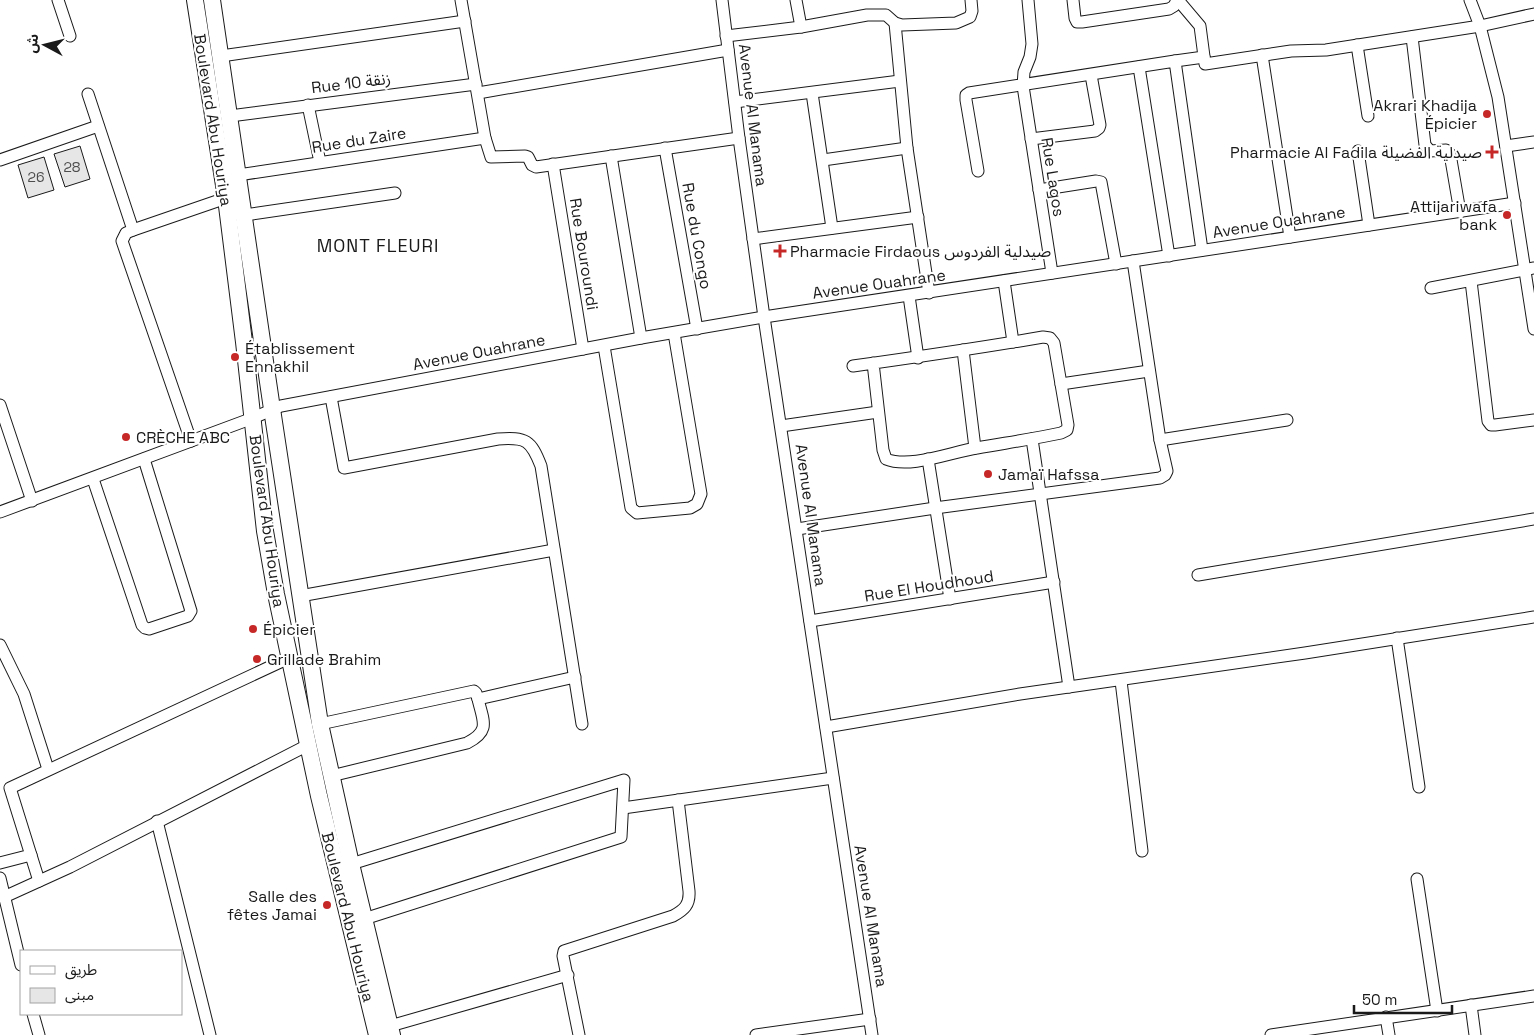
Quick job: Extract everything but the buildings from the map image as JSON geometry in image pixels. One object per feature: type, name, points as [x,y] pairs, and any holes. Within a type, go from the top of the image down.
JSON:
[{"type":"main road","name":"Boulevard Abu Houriya","points":[[195,0],[226,198],[265,530],[276,594],[334,861],[386,1032]]},
{"type":"main road","name":"Boulevard Abu Houriya","points":[[213,0],[261,338],[320,724],[364,919],[386,1032]]},
{"type":"main road","points":[[244,342],[261,338]]},
{"type":"street","points":[[58,0],[70,36]]},
{"type":"street","points":[[461,0],[490,157],[525,156],[528,157],[534,166],[738,138]]},
{"type":"street","name":"Avenue Al Manama","points":[[722,0],[738,138],[872,1035]]},
{"type":"street","points":[[796,0],[801,27]]},
{"type":"street","points":[[726,36],[877,15],[886,15],[895,23],[902,25],[956,22],[965,20],[970,16],[972,12],[971,0]]},
{"type":"street","name":"Rue Lagos","points":[[1028,0],[1032,44],[1030,57],[1024,72],[1023,86],[1052,274]]},
{"type":"street","points":[[1073,0],[1077,22],[1169,9],[1174,6],[1177,0],[1200,26],[1205,64],[1291,51],[1326,50],[1358,46],[1480,26],[1534,14]]},
{"type":"street","points":[[1470,0],[1480,26],[1498,97],[1515,203],[1530,269],[1534,329]]},
{"type":"street","points":[[220,56],[465,21]]},
{"type":"street","points":[[895,23],[907,148],[929,293]]},
{"type":"street","points":[[1412,37],[1425,144],[1430,151],[1446,150],[1450,154],[1460,212]]},
{"type":"street","points":[[1358,46],[1368,116]]},
{"type":"street","name":"Rue 10 زنقة","points":[[230,116],[308,105],[477,88],[728,50]]},
{"type":"street","points":[[1262,55],[1290,237]]},
{"type":"street","points":[[978,171],[966,95],[969,93],[1204,57]]},
{"type":"street","points":[[1175,61],[1202,250]]},
{"type":"street","points":[[1140,67],[1169,256]]},
{"type":"street","points":[[1031,139],[1095,131],[1099,128],[1091,75]]},
{"type":"street","points":[[735,102],[900,82]]},
{"type":"street","points":[[812,93],[832,228]]},
{"type":"street","points":[[88,94],[133,230]]},
{"type":"street","points":[[308,105],[320,162]]},
{"type":"street","points":[[0,160],[98,126]]},
{"type":"street","name":"Rue du Zaire","points":[[238,175],[485,138]]},
{"type":"street","points":[[1506,146],[1534,142]]},
{"type":"street","name":"Rue du Congo","points":[[665,148],[698,329]]},
{"type":"street","points":[[823,160],[907,148]]},
{"type":"street","points":[[1358,151],[1369,225]]},
{"type":"street","points":[[611,156],[641,338]]},
{"type":"street","name":"Rue Bouroundi","points":[[553,164],[583,350]]},
{"type":"street","points":[[1039,190],[1101,182],[1116,264]]},
{"type":"street","points":[[244,215],[395,193]]},
{"type":"street","points":[[191,441],[122,241],[126,233],[133,230],[226,198]]},
{"type":"street","name":"Avenue Ouahrane","points":[[0,512],[93,479],[280,406],[641,338],[764,317],[1515,203]]},
{"type":"street","points":[[753,239],[918,217]]},
{"type":"street","points":[[797,530],[935,508],[1160,478],[1165,475],[1167,471],[1160,440],[1132,261]]},
{"type":"street","points":[[1431,288],[1530,269]]},
{"type":"street","points":[[1004,281],[1014,342]]},
{"type":"street","points":[[1471,281],[1488,421],[1491,425],[1495,425],[1534,420]]},
{"type":"street","points":[[909,296],[918,358]]},
{"type":"street","points":[[604,346],[631,508],[637,513],[690,508],[697,504],[701,494],[674,332]]},
{"type":"street","points":[[853,366],[918,358],[1043,336],[1050,338],[1054,343],[1068,425],[1067,430],[1032,439],[975,448],[928,459],[896,463],[886,459],[883,450],[873,364]]},
{"type":"street","points":[[963,350],[975,448]]},
{"type":"street","points":[[1061,384],[1149,371]]},
{"type":"street","points":[[331,397],[344,468],[498,439],[511,438],[523,440],[534,448],[541,466],[582,724]]},
{"type":"street","points":[[0,405],[32,501]]},
{"type":"street","points":[[781,426],[878,412]]},
{"type":"street","points":[[1160,440],[1287,420]]},
{"type":"street","points":[[1032,439],[1069,687]]},
{"type":"street","points":[[93,479],[142,625],[149,629],[188,616],[191,611],[144,459]]},
{"type":"street","points":[[928,459],[950,599]]},
{"type":"street","points":[[1198,575],[1534,518]]},
{"type":"street","points":[[300,596],[554,550]]},
{"type":"street","name":"Rue El Houdhoud","points":[[810,622],[1054,582]]},
{"type":"street","points":[[826,727],[1069,687],[1121,681],[1534,616]]},
{"type":"street","points":[[1397,638],[1419,786]]},
{"type":"street","points":[[0,645],[24,694],[48,769]]},
{"type":"street","points":[[39,881],[10,788],[290,657]]},
{"type":"street","points":[[478,699],[575,677]]},
{"type":"street","points":[[1121,681],[1142,851]]},
{"type":"street","points":[[320,724],[474,692],[476,692],[483,721],[483,730],[478,738],[467,743],[331,776]]},
{"type":"street","points":[[4,897],[70,867],[308,744]]},
{"type":"street","points":[[623,808],[833,778]]},
{"type":"street","points":[[351,864],[624,780],[621,838],[364,919]]},
{"type":"street","points":[[579,1035],[563,956],[564,951],[673,916],[685,908],[688,903],[689,891],[678,800]]},
{"type":"street","points":[[157,821],[210,1035]]},
{"type":"street","points":[[0,863],[31,855]]},
{"type":"street","points":[[0,878],[20,961]]},
{"type":"street","points":[[1417,879],[1437,1011]]},
{"type":"street","points":[[386,1032],[568,975]]},
{"type":"street","points":[[1271,1035],[1313,1032],[1386,1017],[1534,996]]},
{"type":"street","points":[[1470,1005],[1475,1035]]},
{"type":"street","points":[[33,1015],[39,1035]]},
{"type":"street","points":[[1386,1017],[1389,1035]]},
{"type":"street","points":[[756,1035],[870,1019]]},
{"type":"place","name":"Akrari Khadija Épicier","points":[[1487,114]]},
{"type":"place","name":"Pharmacie Al Fadila صيدلية الفضيلة","points":[[1492,152]]},
{"type":"place","name":"Attijariwafa bank","points":[[1507,215]]},
{"type":"place","name":"Pharmacie Firdaous صيدلية الفردوس","points":[[780,251]]},
{"type":"place","name":"Établissement Ennakhil","points":[[235,357]]},
{"type":"place","name":"CRÈCHE ABC","points":[[126,437]]},
{"type":"place","name":"Jamaï Hafssa","points":[[988,474]]},
{"type":"place","name":"Épicier","points":[[253,629]]},
{"type":"place","name":"Grillade Brahim","points":[[257,659]]},
{"type":"place","name":"Salle des fêtes Jamai","points":[[327,905]]},
{"type":"district","name":"MONT FLEURI","points":[[378,245]]}]
